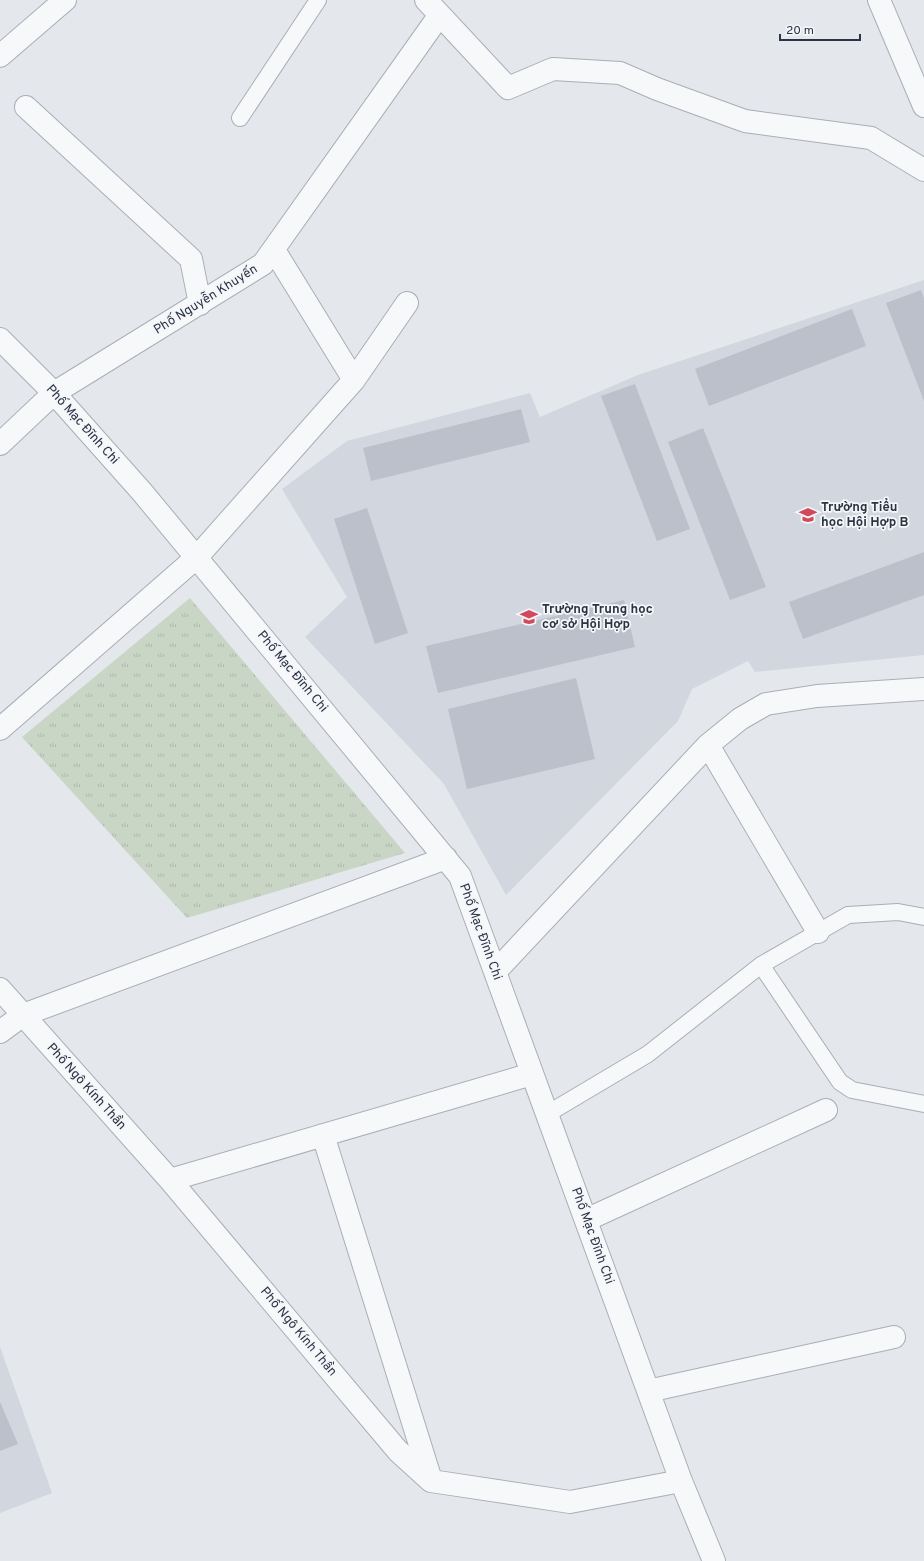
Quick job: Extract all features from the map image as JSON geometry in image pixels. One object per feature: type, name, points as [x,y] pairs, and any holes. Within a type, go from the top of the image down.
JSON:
[{"type":"street","points":[[0,56],[65,0]]},
{"type":"street","points":[[879,0],[924,106]]},
{"type":"street","points":[[431,4],[508,88],[553,69],[620,72],[657,89],[745,121],[871,138],[924,170]]},
{"type":"street","name":"Phố Nguyễn Khuyến","points":[[0,444],[54,393],[263,264],[274,250],[431,4]]},
{"type":"street","points":[[26,107],[191,259],[200,304]]},
{"type":"street","points":[[274,250],[354,380]]},
{"type":"street","points":[[0,729],[197,557],[354,380],[407,303]]},
{"type":"street","name":"Phố Mạc Đĩnh Chi","points":[[0,339],[54,393],[142,492],[460,876],[681,1481],[714,1561]]},
{"type":"street","points":[[495,972],[708,745],[740,719],[766,704],[817,696],[924,689]]},
{"type":"street","points":[[708,745],[818,932]]},
{"type":"street","points":[[0,1032],[22,1015],[446,858]]},
{"type":"street","name":"Phố Ngô Kính Thần","points":[[0,989],[170,1180],[398,1450],[431,1481]]},
{"type":"street","points":[[170,1180],[532,1074]]},
{"type":"street","points":[[586,1220],[826,1110]]},
{"type":"street","points":[[322,1136],[431,1481],[570,1502],[681,1481]]},
{"type":"street","points":[[648,1391],[894,1337]]},
{"type":"lane","points":[[240,118],[318,0]]},
{"type":"lane","points":[[547,1114],[648,1054],[761,965],[848,915],[898,912],[924,917]]},
{"type":"lane","points":[[761,965],[840,1082],[852,1090],[924,1104]]},
{"type":"shaded area","name":"Trường Trung học cơ sở Hội Hợp","points":[[924,280],[924,655],[755,672],[748,661],[692,689],[678,721],[506,895],[444,784],[305,637],[347,597],[282,489],[347,441],[530,393],[540,417],[638,375]]},
{"type":"shaded area","points":[[0,1347],[52,1493],[0,1513]]},
{"type":"green space","points":[[190,598],[405,853],[187,918],[22,737]]},
{"type":"building","points":[[921,290],[924,298],[924,401],[886,303]]},
{"type":"building","points":[[852,309],[866,346],[709,406],[695,369]]},
{"type":"building","points":[[635,384],[690,529],[657,541],[601,396]]},
{"type":"building","points":[[521,409],[530,442],[371,481],[363,448]]},
{"type":"building","points":[[703,428],[766,587],[730,600],[668,442]]},
{"type":"building","points":[[367,508],[408,633],[375,644],[334,519]]},
{"type":"building","points":[[924,552],[924,595],[803,639],[789,602]]},
{"type":"building","points":[[624,600],[635,647],[438,693],[426,646]]},
{"type":"building","points":[[576,678],[595,759],[467,789],[448,709]]},
{"type":"building","points":[[0,1402],[18,1444],[0,1451]]},
{"type":"place","name":"Trường Tiểu học Hội Hợp B","points":[[808,515]]},
{"type":"place","name":"Trường Trung học cơ sở Hội Hợp","points":[[529,617]]}]
